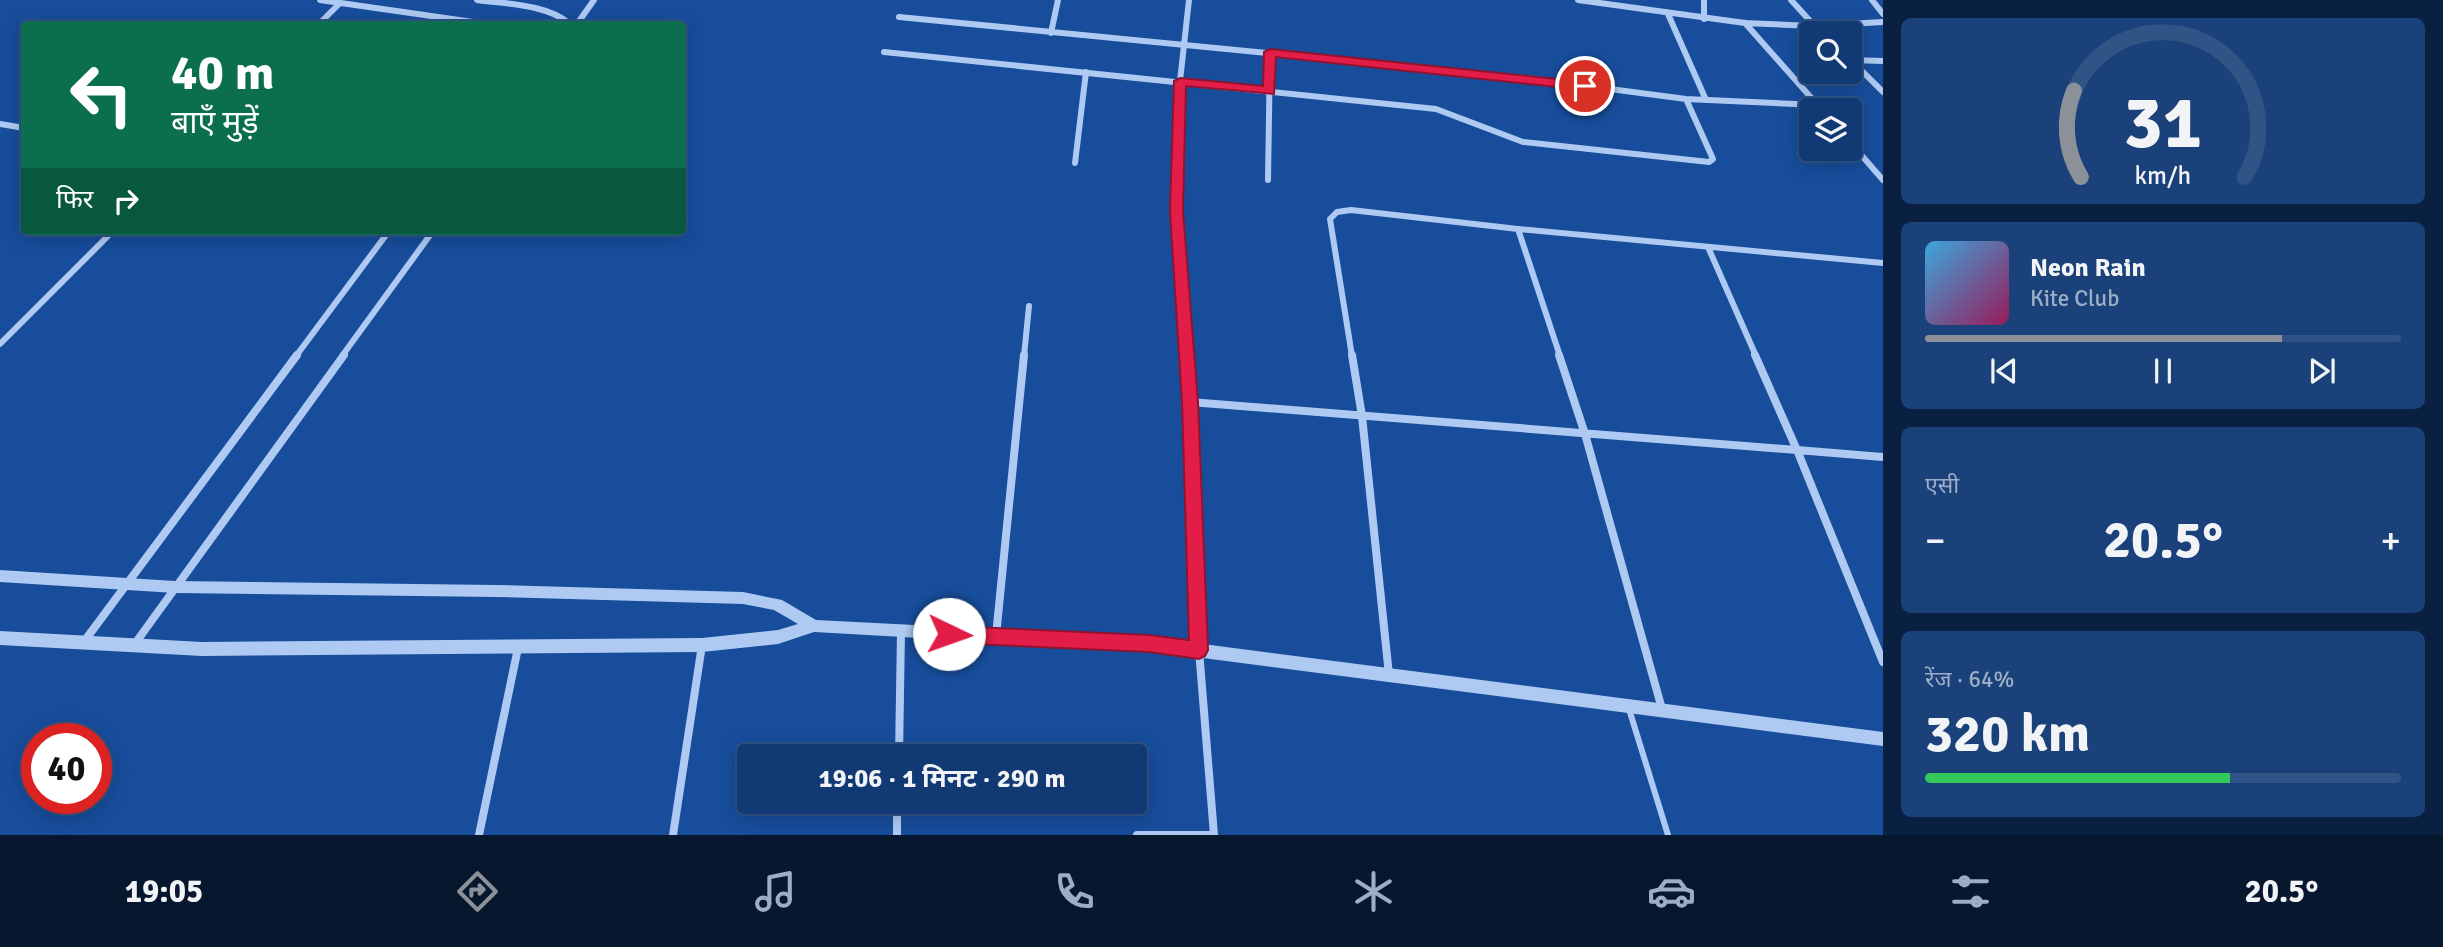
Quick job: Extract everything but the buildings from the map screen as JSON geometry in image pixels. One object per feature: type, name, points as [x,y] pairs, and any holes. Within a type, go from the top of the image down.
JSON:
[{"type":"street","points":[[320,0],[466,21]]},
{"type":"street","points":[[477,0],[547,13],[568,21]]},
{"type":"street","points":[[579,21],[594,0]]},
{"type":"street","points":[[1051,33],[1058,0]]},
{"type":"street","points":[[1137,835],[1216,835],[1199,650],[1190,402],[1176,211],[1180,81],[1189,0]]},
{"type":"street","points":[[1578,0],[1704,19],[1799,25]]},
{"type":"street","points":[[1704,0],[1704,19]]},
{"type":"street","points":[[1791,0],[1809,21]]},
{"type":"street","points":[[1872,0],[1883,14]]},
{"type":"street","points":[[322,21],[340,3]]},
{"type":"street","points":[[1668,14],[1706,100]]},
{"type":"street","points":[[899,17],[1534,79],[1686,99],[1799,107]]},
{"type":"street","points":[[1862,23],[1883,22]]},
{"type":"street","points":[[1745,23],[1810,98]]},
{"type":"street","points":[[884,52],[1436,109],[1468,119],[1504,136],[1550,146],[1709,162],[1713,159],[1686,99]]},
{"type":"street","points":[[1268,180],[1270,52]]},
{"type":"street","points":[[1862,60],[1883,61]]},
{"type":"street","points":[[1862,71],[1883,92]]},
{"type":"street","points":[[1075,163],[1086,72]]},
{"type":"street","points":[[0,124],[21,128]]},
{"type":"street","points":[[1862,156],[1882,179]]},
{"type":"street","points":[[1389,674],[1363,416],[1330,219],[1337,212],[1351,210],[1882,265]]},
{"type":"street","points":[[1518,229],[1585,434],[1662,709]]},
{"type":"street","points":[[0,344],[109,235]]},
{"type":"street","points":[[83,644],[386,235]]},
{"type":"street","points":[[134,646],[430,235]]},
{"type":"street","points":[[1708,247],[1797,450],[1883,663]]},
{"type":"street","points":[[996,637],[1030,306]]},
{"type":"street","points":[[1190,402],[1883,457]]},
{"type":"street","points":[[0,576],[175,587],[743,598],[777,604],[814,626]]},
{"type":"street","points":[[0,638],[202,649],[517,648],[702,645],[778,637],[814,626],[1149,643],[1883,739]]},
{"type":"street","points":[[898,744],[901,632]]},
{"type":"street","points":[[673,835],[702,645]]},
{"type":"street","points":[[479,835],[517,648]]},
{"type":"street","points":[[897,835],[898,814]]},
{"type":"lane","points":[[1628,706],[1668,835]]},
{"type":"route","points":[[949,634],[1149,643],[1199,650],[1190,402],[1177,243],[1175,176],[1180,81],[1270,91],[1270,52],[1585,86]]}]
